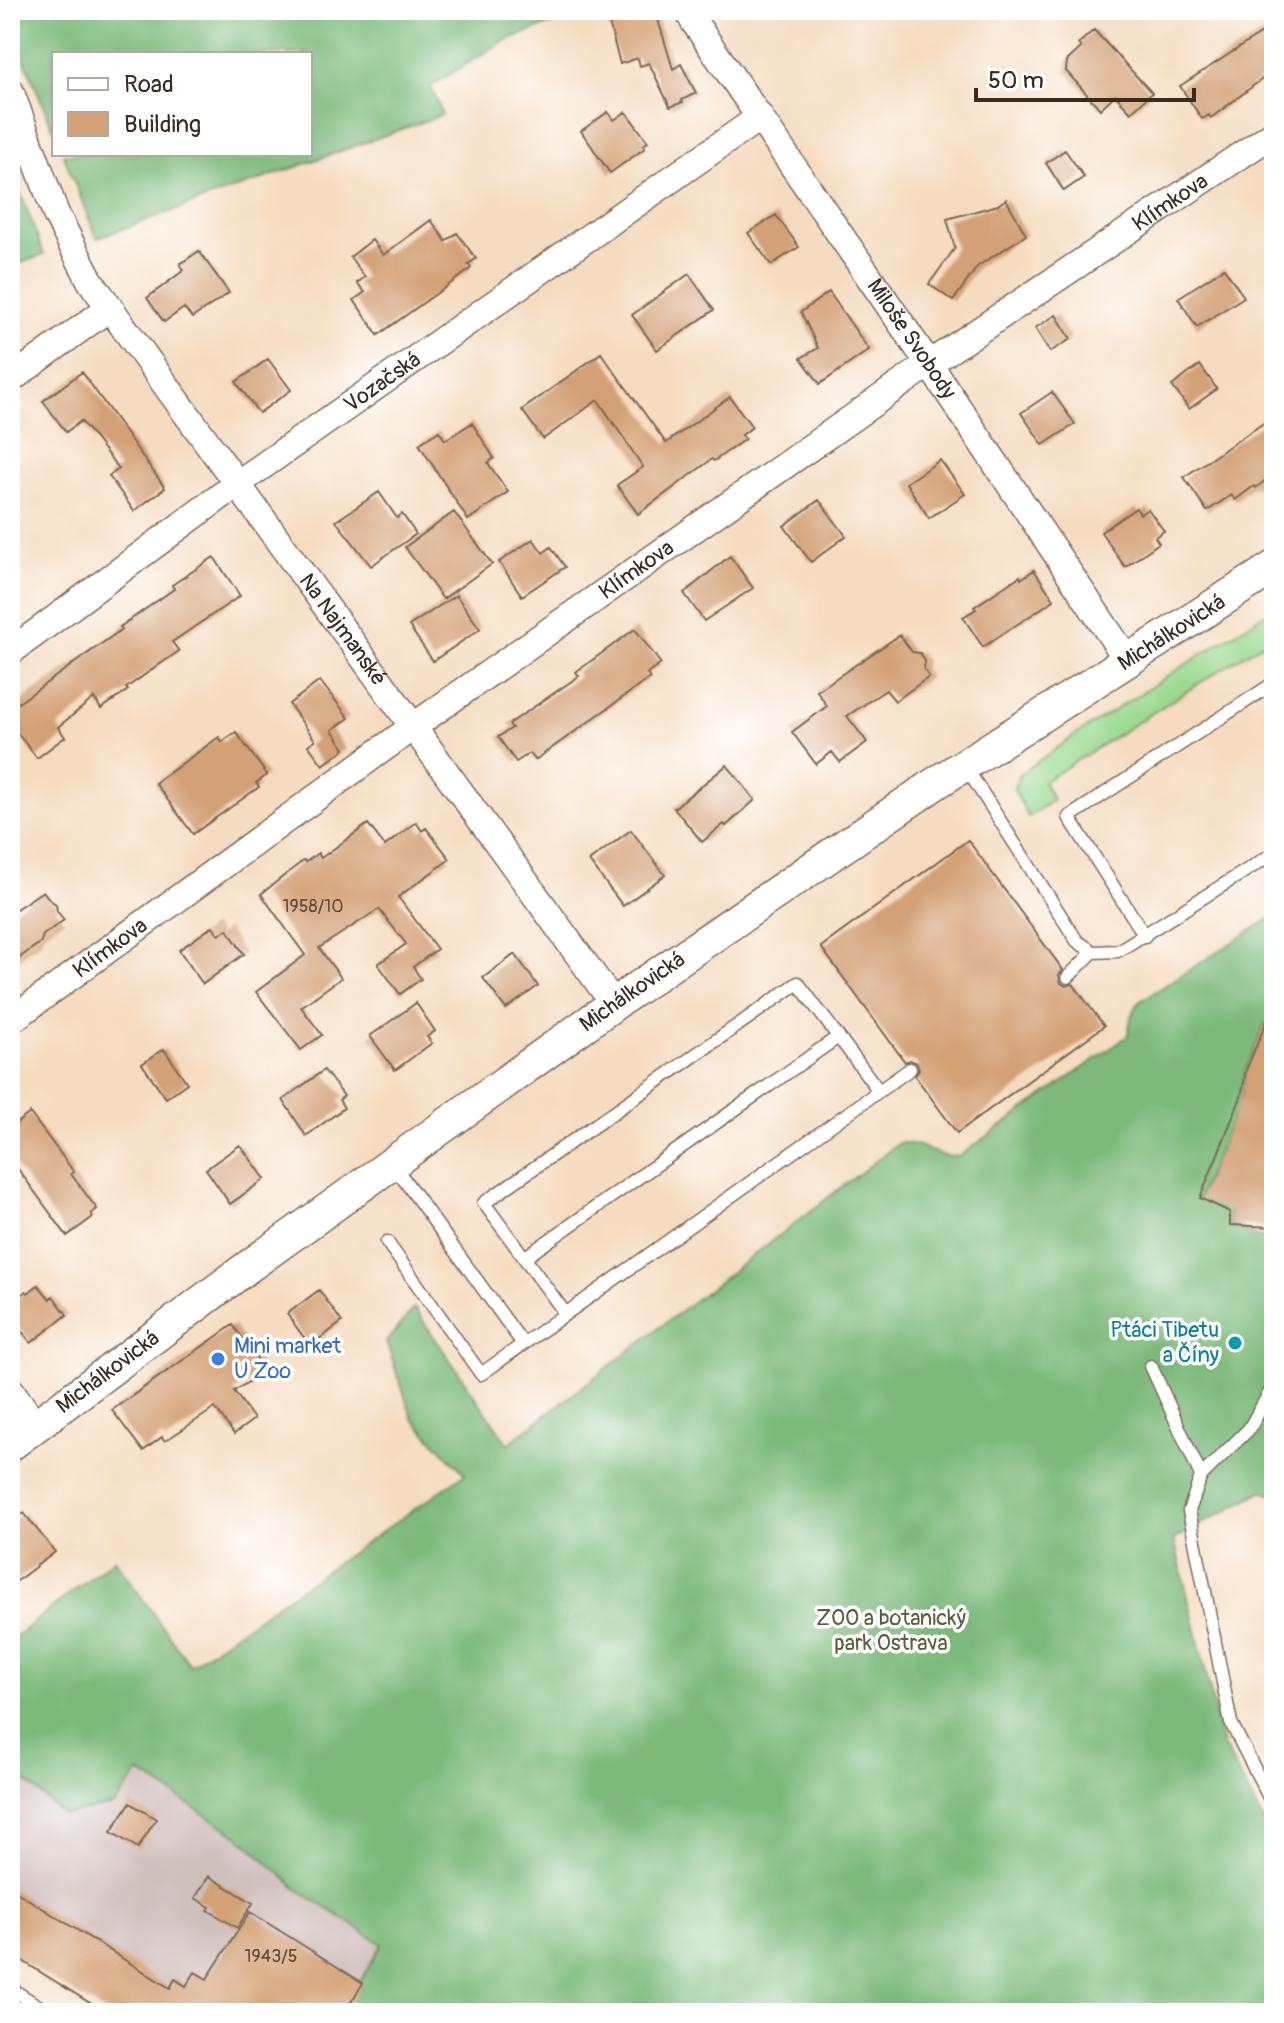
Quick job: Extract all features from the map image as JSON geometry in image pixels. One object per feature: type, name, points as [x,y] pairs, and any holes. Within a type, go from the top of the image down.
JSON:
[{"type":"street","name":"Miloše Svobody","points":[[692,19],[1128,661]]},
{"type":"street","name":"Na Najmanské","points":[[12,94],[41,177],[74,251],[109,308],[614,1004]]},
{"type":"street","name":"Vozačská","points":[[10,652],[237,484],[760,117]]},
{"type":"street","name":"Klímkova","points":[[10,1021],[414,726],[929,364],[1274,133]]},
{"type":"street","points":[[10,380],[109,308]]},
{"type":"street","name":"Michálkovická","points":[[10,1445],[245,1269],[614,1004],[964,765],[1274,567]]},
{"type":"street","points":[[10,1389],[36,1426]]},
{"type":"lane","points":[[1145,936],[1069,817],[1274,683]]},
{"type":"lane","points":[[964,765],[1077,941],[1093,952],[1118,951],[1274,853]]},
{"type":"lane","points":[[1068,977],[1093,952]]},
{"type":"lane","points":[[565,1313],[484,1203],[798,983],[879,1091]]},
{"type":"lane","points":[[524,1258],[838,1037]]},
{"type":"lane","points":[[387,1242],[481,1374],[910,1069]]},
{"type":"lane","points":[[392,1163],[523,1344]]},
{"type":"lane","points":[[1151,1366],[1201,1476]]},
{"type":"lane","points":[[1274,1385],[1249,1429],[1201,1476],[1189,1511],[1231,1723],[1274,1807]]},
{"type":"lane","points":[[10,1988],[49,2013]]},
{"type":"shaded area","points":[[10,1766],[63,1815],[113,1805],[139,1772],[240,1837],[297,1889],[383,1944],[341,2013],[106,2013],[10,1953]]},
{"type":"green space","points":[[10,10],[589,10],[504,41],[431,86],[442,115],[97,238],[64,156],[312,156],[312,52],[52,52],[52,126],[25,61]]},
{"type":"green space","points":[[10,165],[44,255],[10,267]]},
{"type":"green space","points":[[1274,608],[1274,636],[1043,782],[1053,800],[1028,817],[1014,789],[1019,775],[1074,736]]},
{"type":"green space","name":"ZOO a botanický park Ostrava","points":[[1274,916],[1274,1015],[1265,1024],[1246,1070],[1241,1100],[1199,1196],[1230,1210],[1230,1225],[1271,1241],[1274,1237],[1274,1495],[1262,1491],[1174,1539],[1223,1745],[1274,1841],[1274,2013],[367,2013],[350,1999],[382,1944],[297,1889],[240,1837],[139,1772],[114,1805],[63,1815],[10,1766],[10,1641],[114,1559],[190,1665],[465,1474],[413,1419],[386,1342],[414,1308],[508,1444],[899,1143],[946,1156],[961,1155],[1128,1036],[1131,1017],[1139,1002]]},
{"type":"building","points":[[636,10],[655,10],[673,69],[681,64],[696,93],[683,102],[670,107],[649,63],[640,66],[638,58],[620,64],[608,20]]},
{"type":"building","points":[[1274,25],[1274,70],[1211,118],[1209,115],[1202,119],[1180,86]]},
{"type":"building","points":[[1094,30],[1152,93],[1131,112],[1115,95],[1100,109],[1066,71],[1067,61],[1081,48],[1078,44]]},
{"type":"building","points":[[608,112],[614,120],[626,112],[648,142],[643,145],[645,148],[610,173],[581,131]]},
{"type":"building","points":[[1065,150],[1084,177],[1064,191],[1046,163]]},
{"type":"building","points":[[1006,199],[1026,235],[978,266],[953,301],[929,284],[955,248],[947,219],[998,205]]},
{"type":"building","points":[[776,215],[799,247],[771,265],[748,233]]},
{"type":"building","points":[[431,220],[446,241],[457,233],[476,259],[468,264],[471,268],[464,274],[378,335],[354,300],[365,292],[357,283],[365,277],[350,257],[372,240],[383,255]]},
{"type":"building","points":[[199,251],[229,293],[192,318],[184,308],[164,322],[147,298],[184,270],[180,264]]},
{"type":"building","points":[[1224,268],[1244,297],[1197,327],[1178,298]]},
{"type":"building","points":[[689,274],[714,310],[657,350],[632,315]]},
{"type":"building","points":[[829,292],[869,350],[820,384],[801,358],[818,348],[801,312]]},
{"type":"building","points":[[1056,315],[1071,339],[1050,352],[1035,328]]},
{"type":"building","points":[[601,353],[666,443],[730,397],[752,427],[742,435],[745,439],[714,461],[712,459],[638,514],[617,485],[643,467],[598,400],[543,439],[522,410]]},
{"type":"building","points":[[268,359],[291,390],[259,413],[236,382]]},
{"type":"building","points":[[1200,365],[1217,389],[1189,409],[1172,386]]},
{"type":"building","points":[[82,372],[165,488],[134,511],[109,476],[119,469],[81,421],[66,432],[43,401]]},
{"type":"building","points":[[1052,392],[1075,424],[1043,445],[1021,413]]},
{"type":"building","points":[[1274,416],[1274,473],[1235,500],[1231,495],[1207,511],[1184,477]]},
{"type":"building","points":[[472,423],[494,458],[488,463],[508,492],[468,520],[419,444],[439,431],[445,440]]},
{"type":"building","points":[[940,460],[965,494],[929,518],[906,483]]},
{"type":"building","points":[[379,492],[397,518],[402,514],[416,534],[371,566],[336,521]]},
{"type":"building","points":[[819,500],[846,536],[811,562],[784,526]]},
{"type":"building","points":[[1136,508],[1140,514],[1148,509],[1164,531],[1155,537],[1159,543],[1125,567],[1101,532]]},
{"type":"building","points":[[454,512],[492,564],[443,599],[405,547]]},
{"type":"building","points":[[533,539],[543,553],[551,547],[565,567],[522,596],[499,562]]},
{"type":"building","points":[[730,556],[753,588],[704,621],[684,593]]},
{"type":"building","points":[[214,557],[240,596],[172,642],[179,651],[101,709],[94,698],[58,727],[65,737],[37,758],[10,724],[10,709],[122,629],[120,627],[174,589],[172,585]]},
{"type":"building","points":[[1034,570],[1054,600],[983,647],[963,617],[1020,576],[1021,579]]},
{"type":"building","points":[[456,595],[480,629],[433,661],[409,626]]},
{"type":"building","points":[[635,629],[661,664],[647,674],[650,678],[535,760],[530,753],[516,762],[498,737],[512,728],[509,724],[579,676],[576,672]]},
{"type":"building","points":[[900,635],[912,652],[920,653],[929,677],[895,701],[886,690],[847,716],[867,742],[840,762],[832,752],[816,764],[792,732],[827,706],[817,691]]},
{"type":"building","points":[[320,681],[349,718],[332,730],[345,749],[323,765],[308,745],[315,740],[289,704]]},
{"type":"building","points":[[236,732],[267,775],[256,783],[259,787],[193,834],[155,783],[219,737],[222,742]]},
{"type":"building","points":[[727,765],[755,800],[702,842],[674,808]]},
{"type":"building","points":[[416,822],[422,831],[426,828],[450,859],[398,897],[437,949],[413,967],[421,979],[400,994],[378,964],[406,944],[379,909],[319,948],[341,978],[301,1007],[322,1035],[301,1050],[256,992],[305,955],[261,894],[304,860],[306,862],[318,853],[321,858],[368,824],[385,846]]},
{"type":"building","points":[[631,830],[665,875],[623,906],[589,861]]},
{"type":"building","points":[[968,840],[1063,970],[1059,975],[1061,983],[1066,986],[1073,984],[1104,1026],[957,1133],[915,1076],[919,1069],[917,1063],[910,1060],[905,1062],[821,947]]},
{"type":"building","points":[[43,891],[56,904],[64,920],[19,958],[10,945],[10,913]]},
{"type":"building","points":[[213,926],[219,935],[227,929],[244,954],[203,984],[179,950]]},
{"type":"building","points":[[515,954],[538,986],[506,1009],[483,978]]},
{"type":"building","points":[[416,1003],[435,1031],[427,1037],[432,1043],[395,1070],[370,1036]]},
{"type":"building","points":[[1274,1004],[1274,1227],[1230,1225],[1230,1212],[1200,1198],[1241,1097],[1246,1070]]},
{"type":"building","points":[[164,1049],[187,1083],[166,1098],[142,1064]]},
{"type":"building","points":[[324,1070],[344,1096],[339,1100],[344,1108],[306,1136],[283,1100]]},
{"type":"building","points":[[30,1113],[97,1209],[91,1214],[93,1217],[67,1236],[10,1158],[10,1128]]},
{"type":"building","points":[[240,1145],[265,1179],[230,1204],[206,1169]]},
{"type":"building","points":[[38,1285],[50,1299],[53,1296],[67,1315],[31,1343],[10,1316],[10,1304]]},
{"type":"building","points":[[319,1290],[342,1322],[310,1346],[287,1314]]},
{"type":"building","points":[[233,1325],[262,1366],[255,1371],[258,1376],[234,1391],[254,1419],[234,1434],[215,1408],[165,1441],[162,1437],[143,1451],[112,1410]]},
{"type":"building","points":[[24,1513],[55,1552],[10,1586],[10,1523]]},
{"type":"building","points":[[130,1803],[156,1819],[138,1848],[111,1832]]},
{"type":"building","points":[[209,1876],[253,1903],[237,1928],[195,1898]]},
{"type":"building","points":[[10,1888],[170,1988],[175,1979],[186,1986],[195,1972],[207,1979],[250,1912],[363,1983],[344,2013],[106,2013],[10,1953]]},
{"type":"place","name":"Ptáci Tibetu a Číny","points":[[1235,1343]]},
{"type":"place","name":"Mini market U Zoo","points":[[218,1359]]}]
